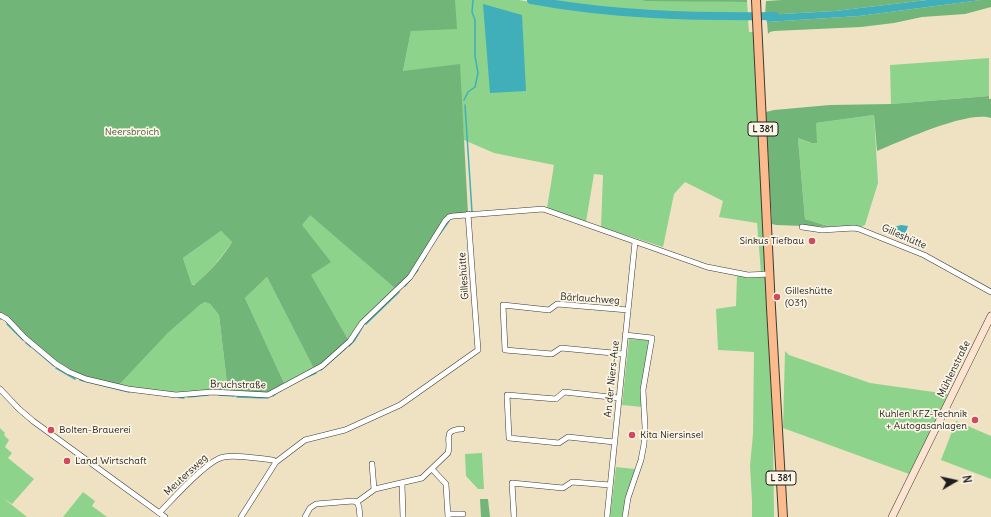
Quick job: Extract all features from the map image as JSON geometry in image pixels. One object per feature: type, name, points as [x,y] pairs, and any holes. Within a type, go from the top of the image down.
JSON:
[{"type":"main road","name":"L 381","points":[[756,0],[783,517]]},
{"type":"street","points":[[468,214],[543,209],[710,268],[748,275],[770,274]]},
{"type":"street","name":"Bruchstraße","points":[[0,315],[56,364],[69,372],[86,379],[128,389],[173,394],[212,392],[267,395],[320,367],[331,359],[352,339],[362,323],[410,278],[449,217],[468,214]]},
{"type":"street","name":"Gilleshütte","points":[[241,517],[276,462],[307,439],[345,430],[395,408],[478,350],[468,214]]},
{"type":"street","name":"Gilleshütte","points":[[802,227],[822,230],[859,229],[924,255],[991,292]]},
{"type":"street","name":"An der Niers-Aue","points":[[607,517],[635,242]]},
{"type":"street","name":"Bärlauchweg","points":[[624,354],[561,348],[552,354],[505,350],[503,305],[549,310],[557,304],[628,310]]},
{"type":"street","name":"Mühlenstraße","points":[[892,517],[991,316]]},
{"type":"street","points":[[625,335],[652,338],[643,390],[645,427],[644,444],[628,498],[625,517]]},
{"type":"street","points":[[0,389],[22,412],[165,517]]},
{"type":"street","points":[[614,442],[568,437],[559,443],[509,438],[507,395],[556,399],[564,392],[619,398]]},
{"type":"street","points":[[305,517],[311,507],[317,503],[357,502],[374,489],[422,478],[448,452],[449,432],[462,429]]},
{"type":"street","name":"Meutersweg","points":[[159,513],[206,468],[218,459],[229,456],[274,460],[276,462]]},
{"type":"street","points":[[372,464],[374,489]]},
{"type":"street","points":[[432,469],[446,484],[448,516],[463,514]]},
{"type":"street","points":[[514,517],[512,483],[563,488],[572,482],[610,485]]},
{"type":"street","points":[[402,483],[403,517]]},
{"type":"street","points":[[357,502],[360,508],[360,517]]},
{"type":"green space","name":"Neersbroich","points":[[0,0],[455,0],[457,29],[411,31],[403,71],[460,64],[468,214],[451,216],[412,272],[397,290],[310,215],[302,225],[331,262],[311,275],[349,341],[315,371],[267,277],[245,298],[285,385],[272,394],[228,392],[219,315],[210,304],[205,302],[168,333],[119,385],[79,375],[62,367],[0,314]],"holes":[[[221,231],[232,242],[210,270],[200,280],[192,285],[183,258]]]},
{"type":"green space","points":[[455,0],[519,0],[596,13],[644,17],[748,19],[749,32],[754,32],[767,267],[761,273],[757,223],[719,217],[723,201],[685,182],[674,194],[663,247],[601,227],[603,175],[594,174],[586,222],[547,208],[554,165],[494,153],[464,140],[461,100],[403,71],[411,31]]},
{"type":"green space","points":[[542,0],[747,2],[748,14],[619,11],[568,5]]},
{"type":"green space","points":[[641,0],[747,0],[747,2],[646,1]]},
{"type":"green space","points":[[927,0],[835,11],[765,15],[766,1]]},
{"type":"green space","points":[[981,0],[991,0],[991,7],[965,14],[922,17],[894,23],[861,27],[774,31],[768,34],[767,22],[859,16]]},
{"type":"green space","points":[[989,58],[989,96],[891,104],[890,65]]},
{"type":"green space","points":[[989,96],[989,99],[991,99],[991,118],[967,118],[951,122],[877,151],[874,115],[816,123],[817,143],[811,143],[798,138],[805,219],[831,227],[772,224],[766,112],[830,105],[891,104]]},
{"type":"green space","points":[[874,115],[878,183],[865,225],[859,228],[851,229],[835,227],[805,219],[798,138],[810,143],[816,143],[816,123]]},
{"type":"green space","points":[[310,214],[397,290],[375,309],[349,341],[310,274],[330,262],[301,225]]},
{"type":"green space","points":[[221,231],[232,242],[208,273],[197,283],[192,285],[183,258]]},
{"type":"green space","points":[[737,275],[755,278],[765,276],[767,282],[767,316],[773,429],[774,517],[752,517],[750,466],[753,434],[754,352],[718,350],[716,309],[736,306]]},
{"type":"green space","points":[[267,277],[315,371],[285,385],[245,298]]},
{"type":"green space","points":[[205,302],[210,304],[219,315],[228,392],[175,393],[119,385],[168,333]]},
{"type":"green space","points":[[629,339],[647,340],[650,345],[642,407],[622,405]]},
{"type":"green space","points":[[785,351],[789,355],[870,383],[948,394],[909,474],[783,428]]},
{"type":"green space","points":[[956,421],[991,436],[991,479],[941,460]]},
{"type":"green space","points":[[0,428],[9,440],[5,447],[12,453],[8,458],[34,479],[12,504],[3,498],[27,517],[0,517]]},
{"type":"green space","points":[[482,453],[484,489],[478,489],[466,476],[465,454]]},
{"type":"green space","points":[[616,467],[635,469],[623,517],[610,517]]},
{"type":"green space","points":[[83,492],[95,501],[92,506],[107,517],[63,517]]},
{"type":"green space","points":[[480,499],[488,499],[490,517],[481,517]]},
{"type":"water","points":[[927,0],[981,0],[859,16],[767,22],[765,15],[835,11]]},
{"type":"water","points":[[483,4],[522,15],[526,91],[490,93]]},
{"type":"water","points":[[901,225],[908,226],[904,237],[902,238],[887,230],[890,228]]},
{"type":"waterway","points":[[464,100],[468,92],[475,87],[478,73],[475,56],[475,20],[472,12],[473,0]]},
{"type":"waterway","points":[[531,0],[622,12],[714,16],[775,16]]},
{"type":"waterway","points":[[465,105],[472,212]]},
{"type":"waterway","points":[[439,235],[449,221]]},
{"type":"waterway","points":[[423,261],[426,256]]},
{"type":"waterway","points":[[405,286],[418,270]]},
{"type":"waterway","points":[[366,324],[399,292]]},
{"type":"waterway","points":[[7,324],[23,340]]},
{"type":"waterway","points":[[349,346],[354,341],[363,326]]},
{"type":"waterway","points":[[26,343],[31,347]]},
{"type":"waterway","points":[[33,348],[54,366]]},
{"type":"waterway","points":[[321,370],[346,348]]},
{"type":"waterway","points":[[56,368],[75,379]]},
{"type":"waterway","points":[[302,379],[316,373]]},
{"type":"waterway","points":[[80,380],[129,392]]},
{"type":"waterway","points":[[273,396],[278,392]]},
{"type":"waterway","points":[[188,397],[208,395]]},
{"type":"waterway","points":[[219,395],[234,396]]},
{"type":"waterway","points":[[175,397],[184,398]]},
{"type":"waterway","points":[[237,397],[268,398]]},
{"type":"place","name":"Sinkus Tiefbau","points":[[812,241]]},
{"type":"place","name":"Gilleshütte (031)","points":[[777,297]]},
{"type":"place","name":"Kuhlen KFZ-Technik + Autogasanlagen","points":[[975,420]]},
{"type":"place","name":"Bolten-Brauerei","points":[[51,430]]},
{"type":"place","name":"Kita Niersinsel","points":[[632,435]]},
{"type":"place","name":"Land Wirtschaft","points":[[67,461]]}]
